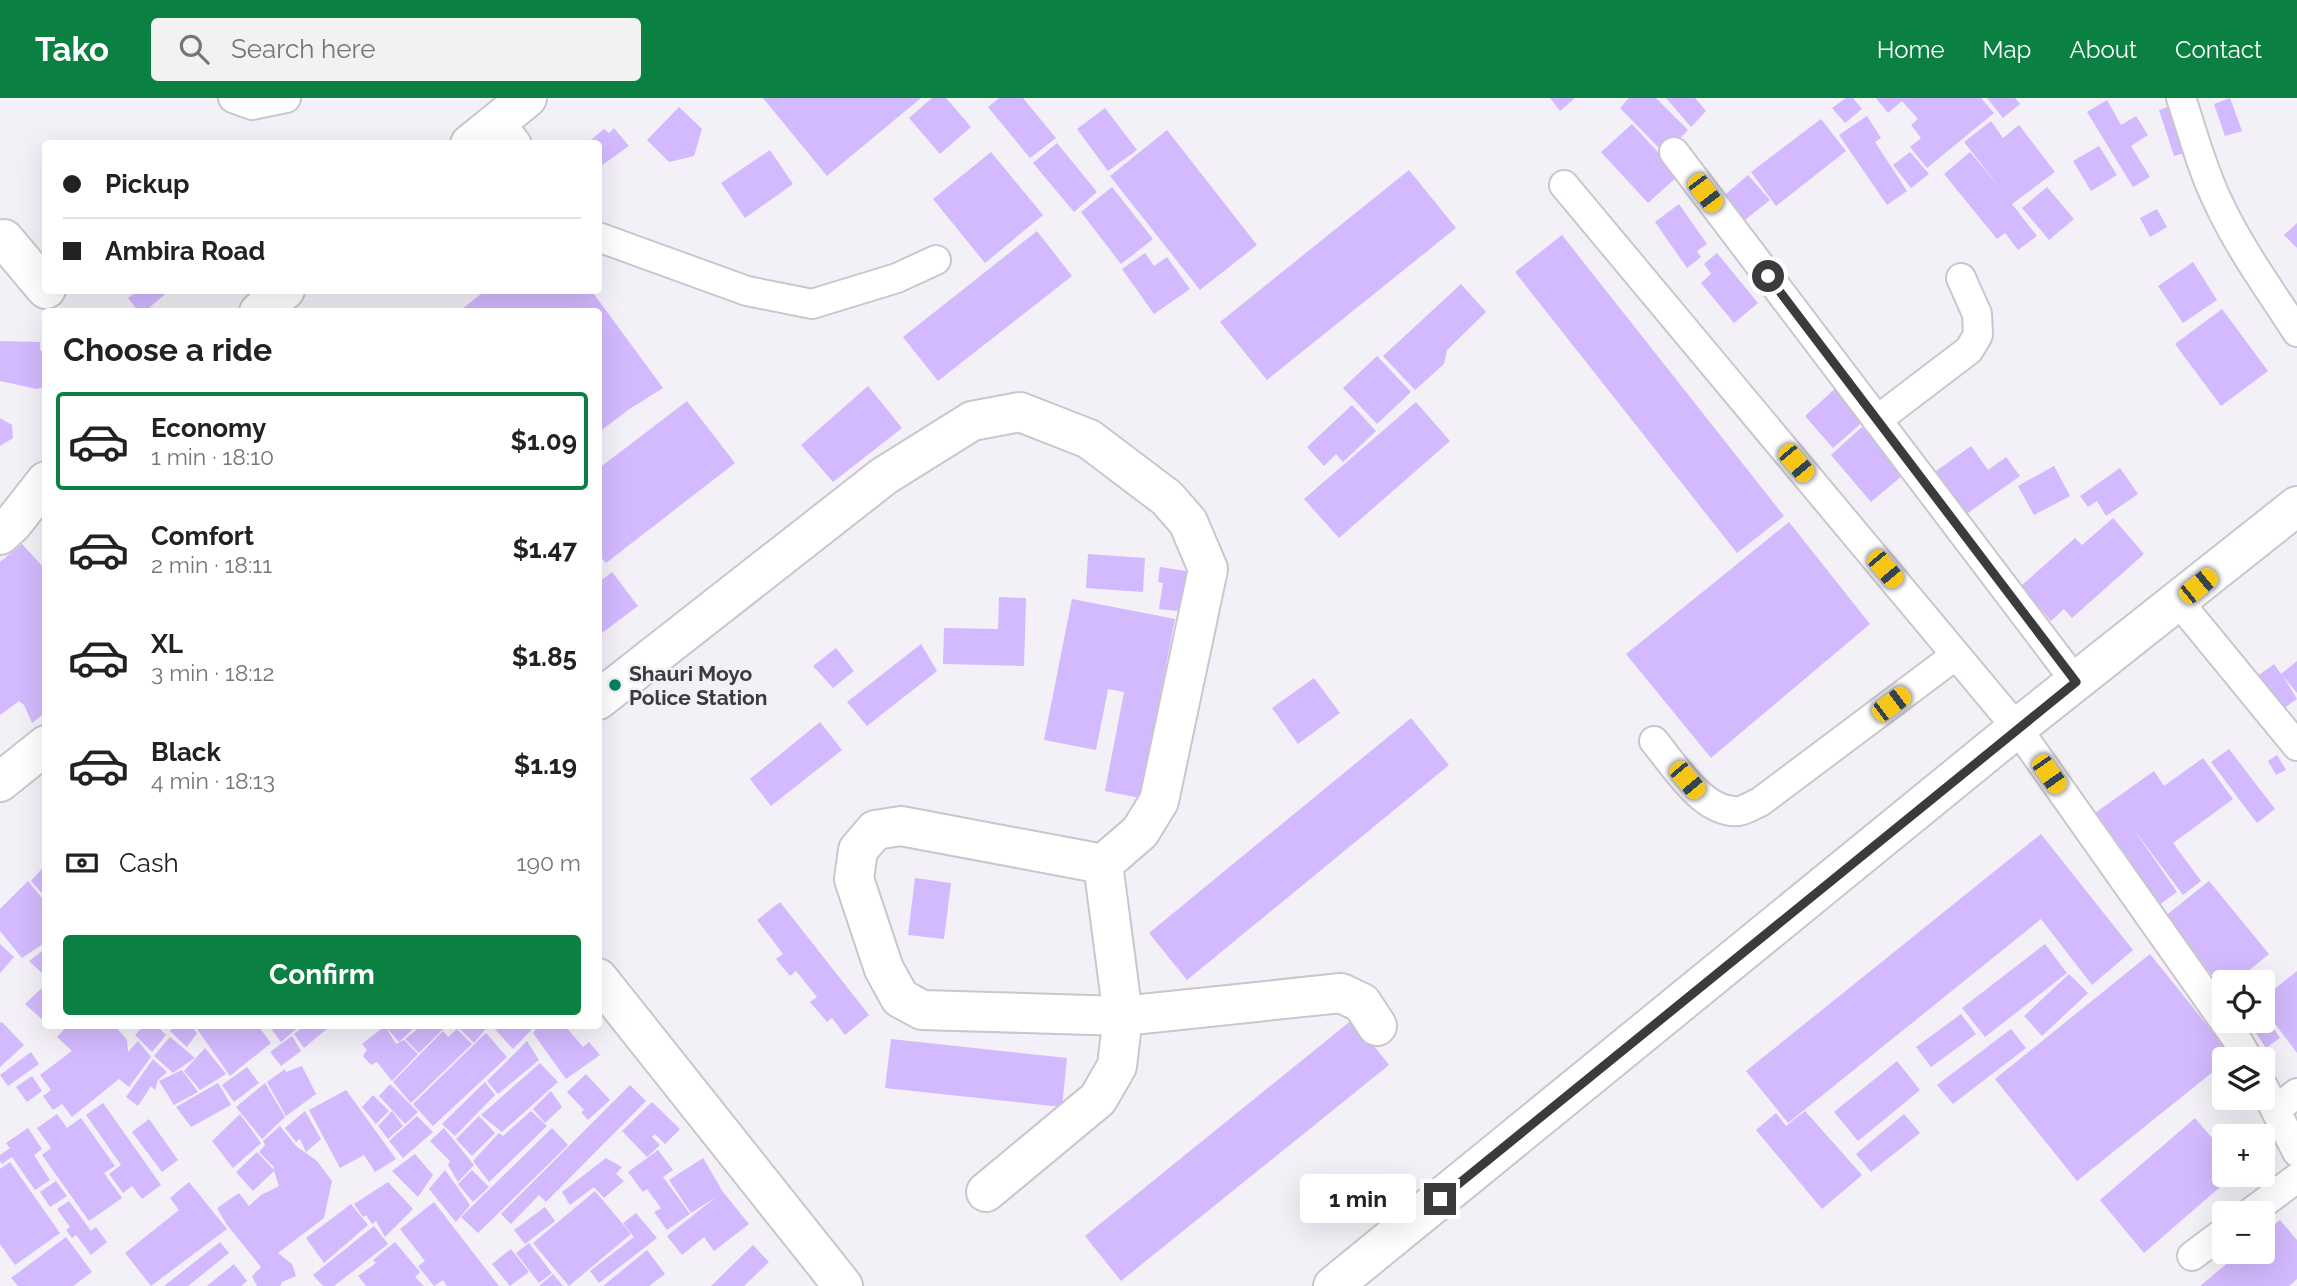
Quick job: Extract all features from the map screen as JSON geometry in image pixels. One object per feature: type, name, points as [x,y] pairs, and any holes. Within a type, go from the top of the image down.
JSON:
[{"type":"street","points":[[478,140],[514,121]]},
{"type":"street","points":[[2,238],[42,285]]},
{"type":"street","points":[[49,294],[61,308]]},
{"type":"street","points":[[264,308],[280,294]]},
{"type":"street","points":[[602,697],[884,476],[972,421],[1020,412],[1089,439],[1167,498],[1188,522],[1208,569],[1159,801],[1140,832],[1103,864]]},
{"type":"street","points":[[0,536],[42,486]]},
{"type":"street","points":[[1333,1286],[2017,728],[2297,506]]},
{"type":"street","points":[[0,782],[42,748]]},
{"type":"street","points":[[1103,864],[901,826],[874,830],[858,850],[854,879],[884,969],[900,998],[922,1010],[1123,1016],[1341,993],[1362,1003],[1377,1026]]},
{"type":"street","points":[[986,1192],[1098,1099],[1117,1066],[1123,1016],[1103,864]]},
{"type":"street","points":[[602,983],[844,1286]]},
{"type":"lane","points":[[233,98],[252,105],[286,98]]},
{"type":"lane","points":[[2181,98],[2218,204],[2297,332]]},
{"type":"lane","points":[[1674,152],[2076,682]]},
{"type":"lane","points":[[1564,185],[2017,728],[2241,1047]]},
{"type":"lane","points":[[602,238],[747,291],[812,304],[897,278],[936,260]]},
{"type":"lane","points":[[1877,420],[1969,350],[1978,335],[1977,314],[1961,278]]},
{"type":"lane","points":[[2178,601],[2297,746]]},
{"type":"lane","points":[[1654,741],[1703,800],[1721,810],[1742,811],[1760,802],[1956,655]]},
{"type":"lane","points":[[2279,1096],[2297,1152]]},
{"type":"lane","points":[[2266,1201],[2297,1178]]},
{"type":"lane","points":[[2192,1256],[2212,1241]]},
{"type":"building","points":[[763,98],[921,98],[827,176]]},
{"type":"building","points":[[932,98],[946,98],[971,127],[940,154],[909,118]]},
{"type":"building","points":[[999,98],[1023,98],[1056,138],[1030,158],[988,107]]},
{"type":"building","points":[[1550,98],[1575,98],[1560,111]]},
{"type":"building","points":[[1629,98],[1656,98],[1688,130],[1665,154],[1620,108]]},
{"type":"building","points":[[1666,98],[1695,98],[1706,111],[1691,127]]},
{"type":"building","points":[[1846,98],[1853,98],[1862,109],[1845,123],[1832,108]]},
{"type":"building","points":[[1876,98],[1981,98],[1994,113],[1927,168],[1910,147],[1921,138],[1911,125],[1918,119],[1902,101],[1888,113]]},
{"type":"building","points":[[1987,98],[2015,98],[2020,104],[2003,118]]},
{"type":"building","points":[[2230,98],[2242,131],[2225,136],[2214,104]]},
{"type":"building","points":[[2107,100],[2121,125],[2136,116],[2148,135],[2131,146],[2150,177],[2133,187],[2087,112]]},
{"type":"building","points":[[2179,103],[2194,150],[2174,156],[2159,110]]},
{"type":"building","points":[[679,107],[702,129],[694,156],[669,162],[647,140]]},
{"type":"building","points":[[1105,108],[1137,150],[1108,171],[1077,129]]},
{"type":"building","points":[[1867,116],[1881,138],[1875,142],[1907,191],[1887,205],[1839,135]]},
{"type":"building","points":[[1821,119],[1846,151],[1776,206],[1751,172]]},
{"type":"building","points":[[1991,121],[2003,138],[2019,125],[2055,172],[2012,204],[2037,236],[2018,250],[2005,233],[1997,239],[1944,174],[1970,152],[2001,189],[1964,142]]},
{"type":"building","points":[[1632,124],[1679,175],[1648,203],[1601,152]]},
{"type":"building","points":[[614,128],[629,146],[602,165],[602,140],[591,140],[604,129],[609,133]]},
{"type":"building","points":[[1167,130],[1257,245],[1200,290],[1110,176]]},
{"type":"building","points":[[1057,143],[1097,192],[1074,212],[1033,163]]},
{"type":"building","points":[[2099,146],[2117,175],[2091,191],[2073,161]]},
{"type":"building","points":[[770,150],[793,184],[745,218],[721,183]]},
{"type":"building","points":[[991,152],[1043,215],[985,263],[933,199]]},
{"type":"building","points":[[1910,152],[1929,174],[1911,188],[1893,165]]},
{"type":"building","points":[[1409,170],[1456,228],[1267,380],[1220,322]]},
{"type":"building","points":[[1748,175],[1770,200],[1740,224],[1720,199]]},
{"type":"building","points":[[1112,187],[1153,239],[1121,264],[1081,212]]},
{"type":"building","points":[[2047,187],[2074,219],[2049,240],[2022,208]]},
{"type":"building","points":[[1679,204],[1707,244],[1697,251],[1701,257],[1687,268],[1655,222]]},
{"type":"building","points":[[2157,209],[2167,227],[2150,237],[2140,218]]},
{"type":"building","points":[[2297,223],[2297,248],[2284,235]]},
{"type":"building","points":[[1037,231],[1072,276],[938,381],[903,337]]},
{"type":"building","points":[[1562,235],[1784,516],[1737,553],[1515,272]]},
{"type":"building","points":[[1145,253],[1154,266],[1167,257],[1190,289],[1154,314],[1122,269]]},
{"type":"building","points":[[1717,253],[1758,303],[1734,323],[1701,283],[1711,274],[1704,264]]},
{"type":"building","points":[[2193,262],[2217,300],[2183,323],[2158,286]]},
{"type":"building","points":[[1461,284],[1486,312],[1447,350],[1444,364],[1415,390],[1383,356]]},
{"type":"building","points":[[133,294],[165,294],[149,308],[136,308],[128,298]]},
{"type":"building","points":[[481,294],[594,294],[663,388],[602,430],[602,308],[463,308]]},
{"type":"building","points":[[2222,309],[2268,371],[2221,406],[2175,344]]},
{"type":"building","points":[[0,341],[40,342],[42,387],[37,389],[0,381]]},
{"type":"building","points":[[1377,356],[1411,392],[1377,424],[1343,388]]},
{"type":"building","points":[[868,386],[902,428],[833,482],[801,445]]},
{"type":"building","points":[[1838,386],[1866,419],[1833,448],[1805,416]]},
{"type":"building","points":[[687,401],[735,463],[606,563],[602,558],[602,466]]},
{"type":"building","points":[[1416,402],[1450,441],[1339,538],[1304,499]]},
{"type":"building","points":[[1352,405],[1376,431],[1343,462],[1336,454],[1324,466],[1307,447]]},
{"type":"building","points":[[0,418],[12,425],[13,438],[0,446]]},
{"type":"building","points":[[1862,427],[1903,475],[1871,502],[1831,455]]},
{"type":"building","points":[[1971,446],[1988,470],[2006,457],[2020,476],[1965,515],[1932,474]]},
{"type":"building","points":[[2054,466],[2070,496],[2034,515],[2018,486]]},
{"type":"building","points":[[2120,468],[2138,494],[2106,516],[2097,501],[2088,507],[2080,496]]},
{"type":"building","points":[[2113,518],[2144,554],[2072,618],[2064,609],[2051,621],[2021,586],[2075,538],[2082,545]]},
{"type":"building","points":[[1789,522],[1870,624],[1711,758],[1626,654]]},
{"type":"building","points":[[22,544],[42,566],[42,715],[32,723],[24,705],[19,701],[0,715],[0,562]]},
{"type":"building","points":[[1088,554],[1145,558],[1143,592],[1086,588]]},
{"type":"building","points":[[1160,567],[1198,573],[1176,638],[1179,611],[1159,609],[1163,583],[1158,582]]},
{"type":"building","points":[[612,572],[638,606],[602,633],[602,580]]},
{"type":"building","points":[[999,597],[1026,598],[1024,666],[943,664],[944,628],[998,629]]},
{"type":"building","points":[[1072,599],[1175,619],[1140,798],[1105,791],[1124,692],[1108,689],[1096,750],[1044,740]]},
{"type":"building","points":[[921,644],[937,671],[867,726],[847,702]]},
{"type":"building","points":[[836,648],[854,671],[833,688],[813,666]]},
{"type":"building","points":[[2297,661],[2297,693],[2283,676],[2297,699],[2283,709],[2259,675],[2274,664],[2281,674]]},
{"type":"building","points":[[1314,678],[1340,713],[1298,744],[1272,708]]},
{"type":"building","points":[[1411,718],[1449,765],[1187,980],[1149,933]]},
{"type":"building","points":[[820,722],[842,750],[771,806],[750,779]]},
{"type":"building","points":[[2229,749],[2275,809],[2257,823],[2211,762]]},
{"type":"building","points":[[2277,755],[2286,770],[2276,775],[2268,761]]},
{"type":"building","points":[[2203,758],[2233,799],[2173,843],[2201,881],[2183,895],[2132,827],[2177,892],[2159,905],[2095,813],[2154,771],[2164,786]]},
{"type":"building","points":[[2041,834],[2133,950],[2092,985],[2041,919],[1788,1123],[1746,1071]]},
{"type":"building","points":[[42,869],[42,893],[31,881]]},
{"type":"building","points":[[915,878],[951,883],[944,939],[908,935]]},
{"type":"building","points":[[28,881],[42,898],[42,945],[22,958],[0,931],[0,909]]},
{"type":"building","points":[[2209,881],[2269,954],[2250,970],[2212,970],[2212,975],[2164,917]]},
{"type":"building","points":[[780,902],[869,1015],[845,1035],[832,1018],[827,1022],[810,1002],[817,997],[796,971],[790,976],[776,959],[783,954],[757,920]]},
{"type":"building","points":[[0,944],[14,957],[0,973]]},
{"type":"building","points":[[2045,944],[2067,973],[1985,1037],[1962,1008]]},
{"type":"building","points":[[42,951],[42,973],[29,961]]},
{"type":"building","points":[[2150,954],[2225,1047],[2212,1047],[2212,1073],[2077,1181],[1995,1079]]},
{"type":"building","points":[[2297,971],[2297,1053],[2275,1024],[2275,988]]},
{"type":"building","points":[[2069,974],[2088,993],[2042,1036],[2024,1016]]},
{"type":"building","points":[[42,988],[42,1019],[25,1004]]},
{"type":"building","points":[[1961,1014],[1976,1034],[1931,1067],[1916,1047]]},
{"type":"building","points":[[1353,1019],[1389,1065],[1121,1281],[1085,1236]]},
{"type":"building","points":[[0,1023],[24,1045],[0,1067]]},
{"type":"building","points":[[64,1029],[118,1029],[127,1040],[128,1052],[138,1041],[151,1057],[129,1087],[119,1079],[72,1117],[62,1104],[53,1110],[43,1096],[51,1090],[40,1075],[72,1051],[57,1037]]},
{"type":"building","points":[[141,1029],[160,1029],[166,1035],[152,1052],[135,1035]]},
{"type":"building","points":[[194,1029],[197,1033],[187,1047],[170,1031]]},
{"type":"building","points":[[197,1029],[260,1029],[271,1043],[230,1076]]},
{"type":"building","points":[[271,1029],[296,1029],[281,1042]]},
{"type":"building","points":[[300,1029],[327,1029],[304,1048],[294,1034]]},
{"type":"building","points":[[381,1029],[387,1029],[396,1044],[404,1040],[418,1054],[392,1081],[377,1062],[371,1065],[363,1056],[367,1050],[362,1044]]},
{"type":"building","points":[[388,1029],[413,1029],[399,1042]]},
{"type":"building","points":[[417,1029],[443,1029],[419,1053],[405,1039]]},
{"type":"building","points":[[457,1029],[472,1044],[411,1103],[393,1082],[443,1031],[448,1037]]},
{"type":"building","points":[[460,1029],[486,1029],[474,1043]]},
{"type":"building","points":[[495,1029],[532,1029],[513,1049]]},
{"type":"building","points":[[536,1029],[568,1029],[583,1047],[589,1042],[600,1055],[566,1079],[533,1033]]},
{"type":"building","points":[[2011,1029],[2026,1048],[1953,1104],[1937,1085]]},
{"type":"building","points":[[2275,1030],[2280,1038],[2265,1047],[2256,1033],[2275,1033]]},
{"type":"building","points":[[486,1033],[507,1057],[433,1126],[413,1104]]},
{"type":"building","points":[[292,1036],[301,1051],[281,1066],[270,1052]]},
{"type":"building","points":[[170,1037],[195,1058],[173,1073],[154,1056]]},
{"type":"building","points":[[891,1039],[1067,1058],[1062,1107],[885,1088]]},
{"type":"building","points":[[527,1041],[539,1060],[498,1094],[487,1081]]},
{"type":"building","points":[[205,1048],[226,1074],[200,1090],[184,1071]]},
{"type":"building","points":[[31,1052],[39,1064],[8,1086],[0,1075]]},
{"type":"building","points":[[153,1059],[167,1072],[158,1080],[155,1090],[151,1086],[138,1106],[126,1097]]},
{"type":"building","points":[[1897,1061],[1920,1090],[1858,1141],[1834,1112]]},
{"type":"building","points":[[540,1063],[558,1082],[502,1132],[481,1115]]},
{"type":"building","points":[[302,1066],[316,1094],[286,1116],[267,1082],[285,1069],[286,1072]]},
{"type":"building","points":[[247,1067],[259,1083],[234,1102],[222,1085]]},
{"type":"building","points":[[182,1070],[198,1092],[174,1105],[159,1081]]},
{"type":"building","points":[[586,1074],[610,1100],[588,1120],[581,1112],[584,1110],[567,1092]]},
{"type":"building","points":[[32,1076],[42,1091],[27,1102],[16,1087]]},
{"type":"building","points":[[485,1082],[495,1095],[455,1136],[442,1124]]},
{"type":"building","points":[[218,1083],[231,1105],[191,1127],[176,1107]]},
{"type":"building","points":[[265,1083],[285,1117],[262,1139],[236,1107]]},
{"type":"building","points":[[390,1084],[418,1112],[405,1124],[379,1096]]},
{"type":"building","points":[[630,1085],[646,1101],[546,1202],[539,1195],[511,1224],[501,1214]]},
{"type":"building","points":[[346,1090],[396,1159],[375,1172],[364,1155],[340,1168],[309,1110]]},
{"type":"building","points":[[551,1091],[562,1107],[545,1123],[533,1109]]},
{"type":"building","points":[[373,1095],[389,1111],[376,1124],[362,1107]]},
{"type":"building","points":[[652,1102],[680,1129],[665,1144],[655,1134],[652,1137],[660,1145],[647,1157],[622,1131]]},
{"type":"building","points":[[103,1103],[161,1185],[142,1199],[132,1186],[123,1193],[109,1174],[121,1165],[86,1115]]},
{"type":"building","points":[[305,1111],[321,1139],[306,1152],[300,1139],[296,1142],[285,1128]]},
{"type":"building","points":[[392,1111],[403,1126],[388,1139],[378,1126]]},
{"type":"building","points":[[531,1111],[547,1126],[489,1182],[473,1161],[499,1133],[503,1136]]},
{"type":"building","points":[[1805,1111],[1862,1175],[1822,1209],[1756,1130],[1776,1113],[1786,1126]]},
{"type":"building","points":[[57,1114],[67,1128],[81,1118],[115,1166],[104,1173],[122,1198],[89,1221],[42,1155],[51,1148],[37,1128]]},
{"type":"building","points":[[240,1114],[261,1143],[233,1168],[212,1141]]},
{"type":"building","points":[[1904,1114],[1920,1133],[1871,1172],[1856,1154]]},
{"type":"building","points":[[417,1116],[433,1132],[403,1158],[389,1141]]},
{"type":"building","points":[[479,1116],[495,1133],[472,1156],[456,1139]]},
{"type":"building","points":[[2195,1118],[2212,1138],[2212,1187],[2220,1187],[2144,1253],[2100,1200]]},
{"type":"building","points":[[149,1119],[178,1160],[162,1172],[132,1132]]},
{"type":"building","points":[[280,1126],[296,1146],[317,1161],[332,1181],[324,1218],[278,1253],[292,1264],[296,1276],[282,1282],[280,1286],[257,1286],[252,1276],[261,1267],[227,1225],[217,1208],[239,1193],[249,1206],[261,1195],[279,1186],[274,1171],[253,1191],[236,1172],[257,1152],[274,1170],[259,1152],[265,1145],[263,1141]]},
{"type":"building","points":[[28,1128],[42,1149],[34,1155],[50,1180],[35,1190],[12,1157],[2,1164],[0,1161],[0,1155],[10,1148],[6,1143]]},
{"type":"building","points":[[444,1128],[474,1165],[458,1182],[448,1165],[450,1161],[430,1141]]},
{"type":"building","points":[[552,1128],[568,1145],[478,1233],[461,1217]]},
{"type":"building","points":[[658,1150],[673,1170],[663,1177],[690,1214],[667,1230],[654,1212],[661,1208],[647,1189],[643,1192],[628,1172]]},
{"type":"building","points":[[415,1154],[433,1175],[418,1197],[392,1171]]},
{"type":"building","points":[[606,1158],[622,1167],[616,1174],[624,1181],[604,1198],[594,1187],[570,1205],[562,1192]]},
{"type":"building","points":[[703,1158],[723,1192],[749,1224],[714,1251],[704,1237],[682,1255],[667,1236],[716,1197],[691,1213],[669,1180]]},
{"type":"building","points":[[10,1162],[60,1233],[15,1265],[0,1244],[0,1169]]},
{"type":"building","points":[[445,1170],[470,1205],[456,1222],[429,1189]]},
{"type":"building","points":[[472,1170],[489,1187],[473,1202],[458,1184]]},
{"type":"building","points":[[56,1181],[67,1196],[50,1207],[40,1192]]},
{"type":"building","points":[[189,1182],[227,1229],[151,1286],[125,1253],[179,1210],[170,1198]]},
{"type":"building","points":[[388,1182],[413,1209],[385,1237],[376,1221],[372,1224],[354,1204]]},
{"type":"building","points":[[595,1191],[631,1234],[569,1286],[533,1243]]},
{"type":"building","points":[[69,1201],[91,1231],[96,1227],[107,1242],[91,1255],[76,1235],[72,1238],[66,1230],[70,1227],[57,1209]]},
{"type":"building","points":[[434,1202],[499,1286],[447,1286],[443,1280],[434,1286],[418,1266],[425,1261],[400,1229]]},
{"type":"building","points":[[351,1204],[368,1225],[324,1263],[306,1238]]},
{"type":"building","points":[[545,1207],[555,1221],[525,1244],[514,1230]]},
{"type":"building","points":[[636,1213],[657,1238],[599,1283],[590,1271],[634,1237],[623,1223]]},
{"type":"building","points":[[2280,1220],[2297,1240],[2297,1279],[2289,1286],[2200,1286],[2226,1264],[2275,1264],[2275,1224]]},
{"type":"building","points":[[374,1226],[388,1244],[334,1286],[323,1286],[313,1275]]},
{"type":"building","points":[[66,1237],[92,1272],[73,1286],[18,1286],[11,1278]]},
{"type":"building","points":[[220,1242],[229,1253],[188,1286],[164,1286]]},
{"type":"building","points":[[395,1242],[420,1272],[415,1277],[424,1286],[366,1286],[358,1276],[376,1263],[373,1260]]},
{"type":"building","points":[[529,1243],[552,1273],[539,1283],[516,1253]]},
{"type":"building","points":[[753,1245],[769,1262],[744,1286],[711,1286]]},
{"type":"building","points":[[511,1249],[529,1272],[510,1286],[492,1264]]},
{"type":"building","points":[[647,1250],[665,1274],[649,1286],[603,1286]]},
{"type":"building","points":[[234,1264],[247,1281],[241,1286],[207,1286]]},
{"type":"building","points":[[553,1274],[563,1286],[539,1286]]},
{"type":"place","name":"Shauri Moyo Police Station","points":[[615,685]]},
{"type":"route","points":[[1440,1199],[2076,682],[1768,276]]}]
